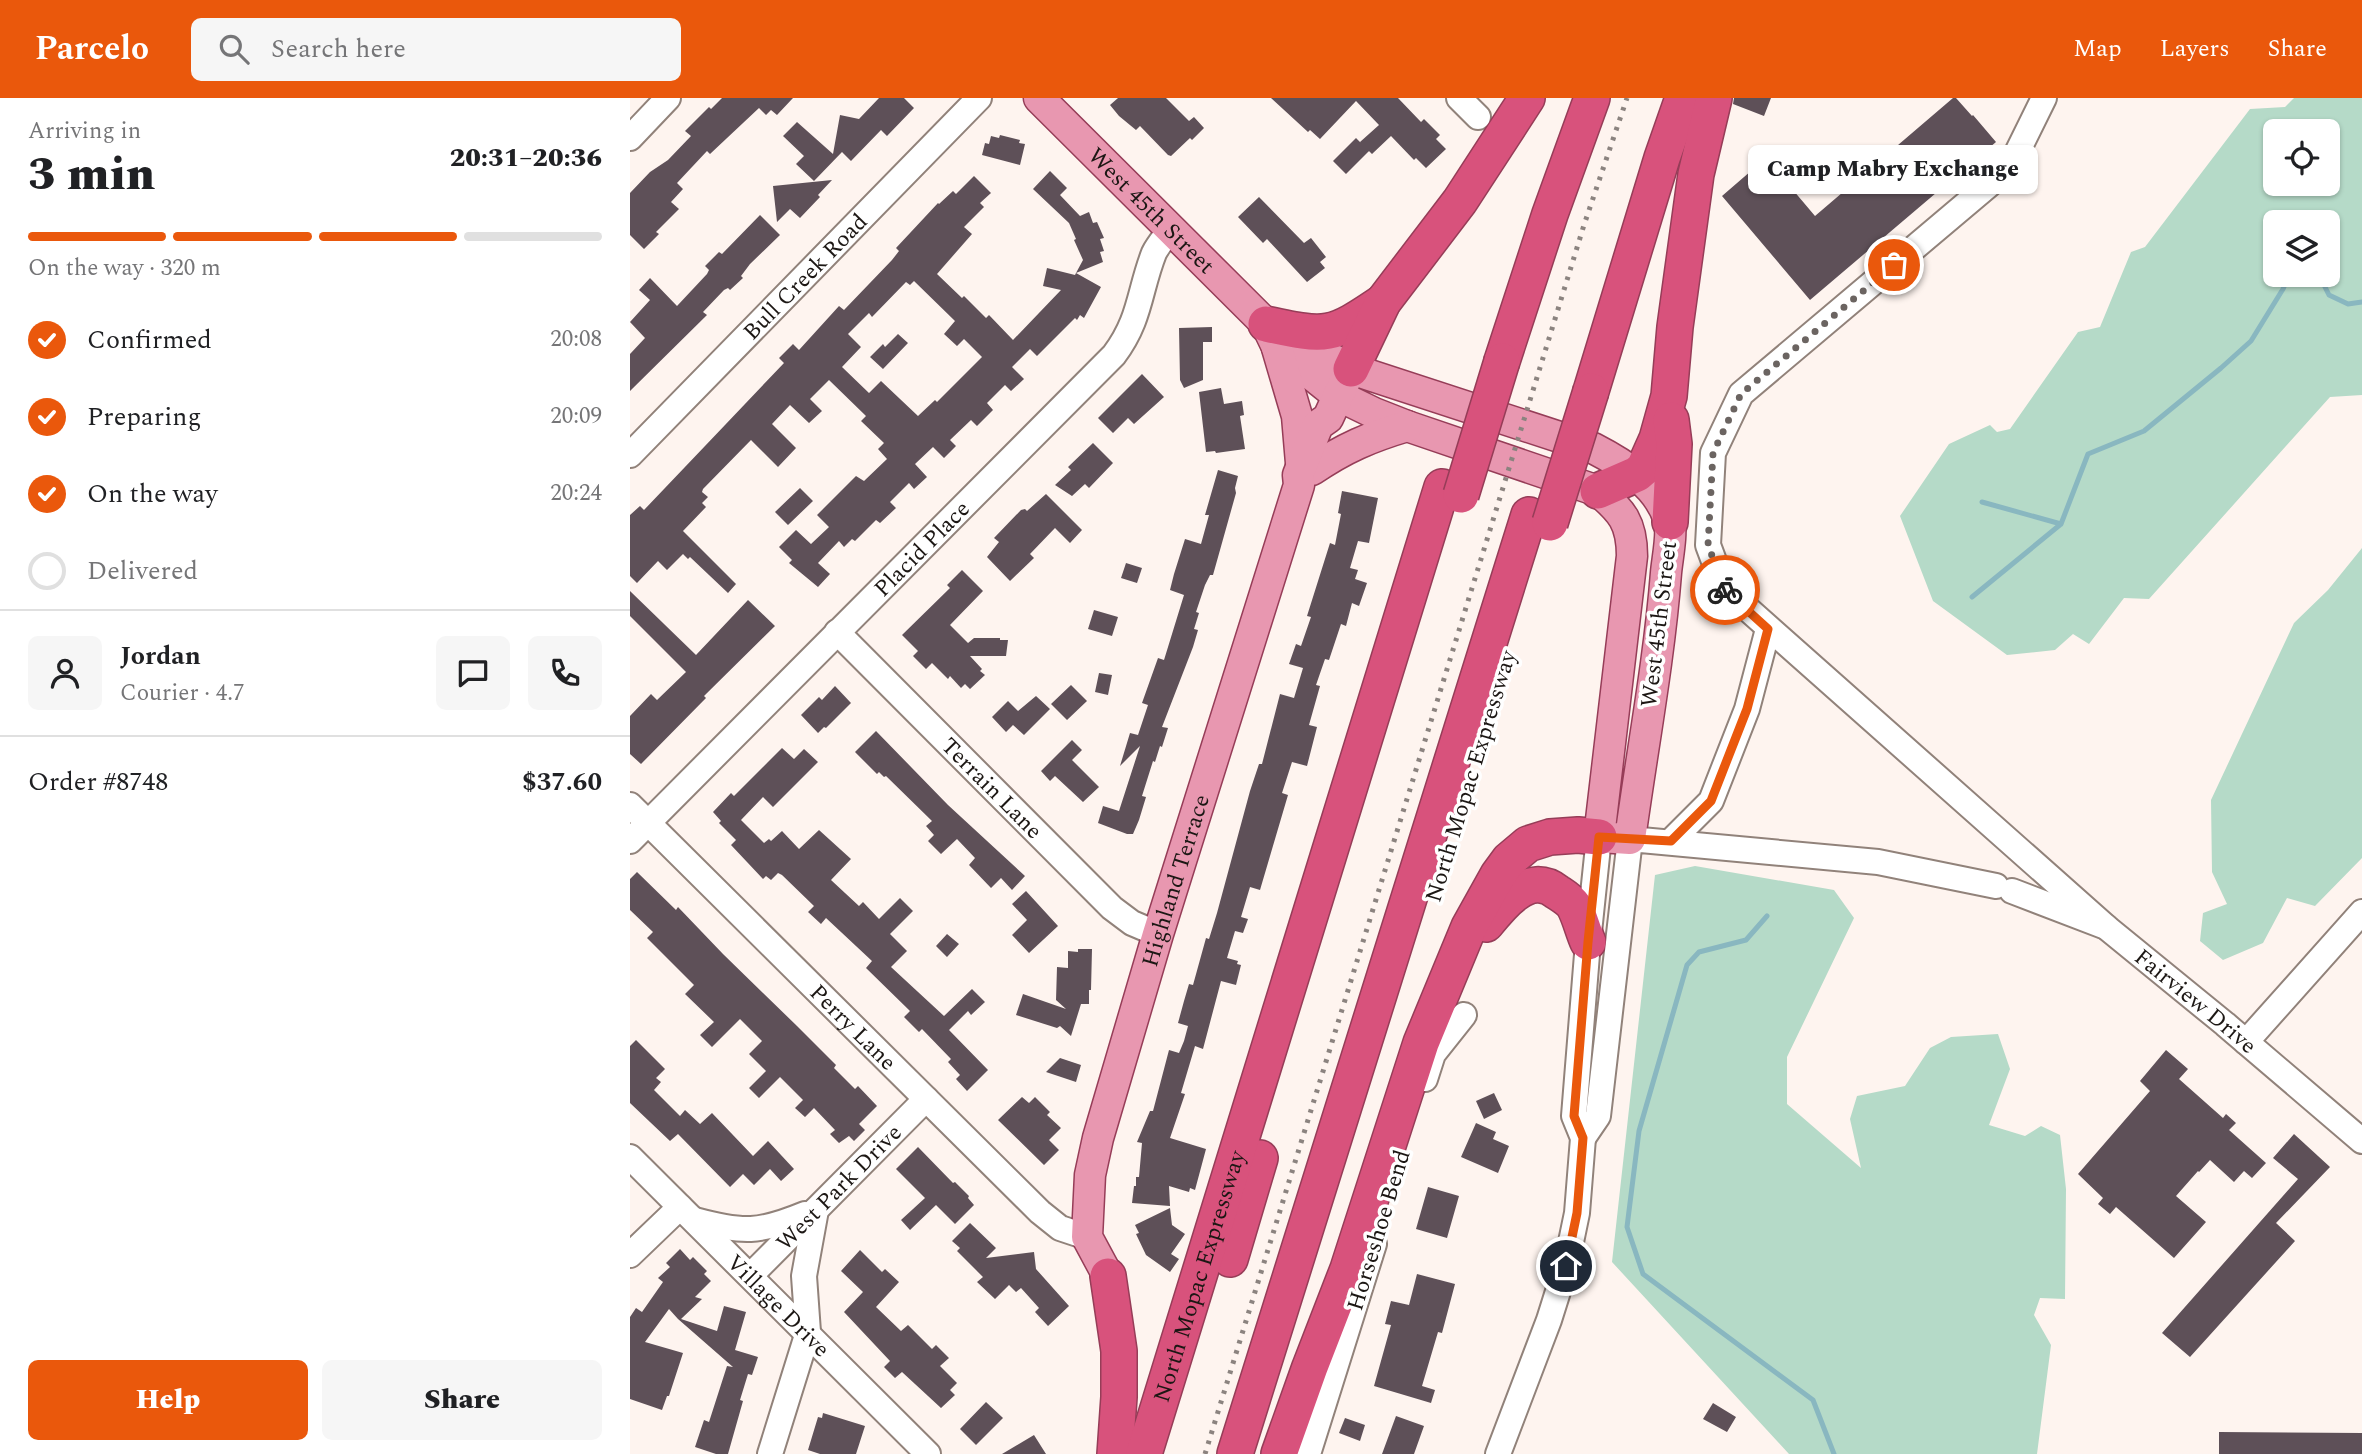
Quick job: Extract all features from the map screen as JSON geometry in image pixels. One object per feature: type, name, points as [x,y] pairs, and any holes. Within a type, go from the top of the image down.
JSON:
[{"type":"highway","points":[[1339,394],[1383,302],[1460,201],[1527,98]]},
{"type":"highway","name":"North Mopac Expressway","points":[[1144,1454],[1452,491],[1492,357],[1527,210],[1569,98]]},
{"type":"highway","points":[[1492,357],[1550,214],[1592,98]]},
{"type":"highway","points":[[1580,388],[1628,195],[1661,98]]},
{"type":"highway","name":"North Mopac Expressway","points":[[1257,1454],[1580,388],[1683,98]]},
{"type":"highway","points":[[1670,522],[1674,444],[1669,396],[1675,327],[1694,188],[1714,98]]},
{"type":"highway","points":[[1271,335],[1312,334],[1345,327],[1383,302]]},
{"type":"highway","points":[[1598,491],[1637,474],[1644,468],[1669,396]]},
{"type":"highway","points":[[1169,1454],[1452,491]]},
{"type":"highway","points":[[1235,1454],[1540,519]]},
{"type":"highway","points":[[1279,1454],[1348,1269],[1420,1044],[1469,927],[1498,875],[1509,860],[1528,844],[1550,837],[1578,835],[1615,838]]},
{"type":"highway","points":[[1459,951],[1517,890],[1536,886],[1552,888],[1573,904],[1588,942]]},
{"type":"highway","points":[[1108,1276],[1119,1351],[1115,1454]]},
{"type":"main road","name":"West 45th Street","points":[[1039,98],[1271,335],[1339,394],[1374,413],[1407,426],[1598,491],[1619,510],[1628,523],[1632,555],[1615,838]]},
{"type":"main road","points":[[1271,335],[1292,393],[1304,474],[1357,442],[1407,426]]},
{"type":"main road","name":"West 45th Street","points":[[1339,394],[1567,438],[1618,460],[1637,474],[1658,499],[1670,522],[1664,598],[1615,838]]},
{"type":"main road","name":"Highland Terrace","points":[[1087,1237],[1090,1175],[1098,1138],[1158,934],[1304,474],[1329,428],[1339,394]]},
{"type":"main road","points":[[1087,1237],[1108,1276]]},
{"type":"street","points":[[630,138],[668,98]]},
{"type":"street","name":"Bull Creek Road","points":[[630,455],[979,98]]},
{"type":"street","points":[[1459,98],[1478,117]]},
{"type":"street","points":[[2044,98],[2010,167],[1741,394],[1713,453],[1708,545],[1724,588],[2106,927]]},
{"type":"street","name":"Placid Place","points":[[630,841],[1114,355],[1127,338],[1137,314],[1155,251],[1170,230]]},
{"type":"street","points":[[1671,841],[1711,801],[1747,709],[1768,629]]},
{"type":"street","name":"Terrain Lane","points":[[837,632],[1112,908],[1132,923],[1158,934]]},
{"type":"street","name":"Perry Lane","points":[[630,805],[1040,1212],[1060,1228],[1087,1237]]},
{"type":"street","name":"Fairview Drive","points":[[1615,838],[1671,841],[1878,862],[2004,889],[2106,927],[2362,1141]]},
{"type":"street","name":"West 45th Street","points":[[1498,1454],[1549,1320],[1566,1266],[1577,1213],[1583,1138],[1574,1116],[1588,942],[1615,838]]},
{"type":"street","name":"West 45th Street","points":[[1583,1138],[1598,1116],[1615,838]]},
{"type":"street","points":[[2004,889],[2025,886],[2032,877],[2033,862]]},
{"type":"street","points":[[2246,1042],[2362,912]]},
{"type":"street","name":"Horseshoe Bend","points":[[1308,1454],[1433,1054],[1465,1015]]},
{"type":"street","name":"West Park Drive","points":[[751,1275],[926,1098]]},
{"type":"street","name":"Village Drive","points":[[630,1157],[928,1454]]},
{"type":"street","points":[[630,1255],[687,1214],[729,1229],[753,1230],[776,1226],[816,1210]]},
{"type":"street","points":[[770,1454],[808,1332],[804,1276],[816,1210]]},
{"type":"green space","points":[[2294,98],[2362,98],[2362,395],[2330,397],[2149,599],[2124,598],[2089,644],[2073,634],[2055,650],[2007,655],[1933,601],[1900,516],[1949,444],[1990,425],[1997,432],[2010,429],[2078,332],[2100,327],[2131,252],[2145,247],[2250,109],[2285,107]]},
{"type":"green space","points":[[2362,548],[2362,858],[2315,906],[2287,898],[2263,943],[2223,960],[2200,941],[2203,913],[2227,904],[2212,872],[2211,800],[2294,623],[2328,590]]},
{"type":"green space","points":[[1695,866],[1834,890],[1854,918],[1787,1057],[1787,1104],[1861,1168],[1850,1119],[1857,1096],[1905,1086],[1930,1048],[1951,1037],[1998,1034],[2010,1069],[1989,1125],[2025,1136],[2041,1126],[2060,1135],[2066,1189],[2065,1299],[2040,1298],[2034,1315],[2051,1345],[2037,1454],[1789,1454],[1612,1262],[1655,875]]},
{"type":"building","points":[[722,98],[793,98],[777,115],[771,110],[766,115],[759,108],[710,154],[707,151],[677,183],[683,189],[671,202],[679,209],[656,232],[659,234],[644,249],[630,235],[630,193],[650,172],[668,160],[691,136],[685,131]]},
{"type":"building","points":[[879,98],[904,98],[914,108],[887,136],[881,130],[851,161],[842,152],[814,181],[796,164],[804,156],[783,136],[797,122],[833,154],[840,115],[859,119]]},
{"type":"building","points":[[1118,98],[1166,98],[1189,121],[1194,117],[1204,128],[1171,156],[1168,155],[1140,126],[1136,130],[1119,116],[1110,105]]},
{"type":"building","points":[[1271,98],[1398,98],[1421,122],[1424,119],[1440,135],[1436,139],[1446,149],[1426,168],[1416,158],[1414,160],[1391,136],[1372,154],[1360,142],[1379,125],[1356,101],[1320,139],[1310,130],[1308,132]]},
{"type":"building","points":[[1734,98],[1771,98],[1764,116],[1733,104]]},
{"type":"building","points":[[1953,98],[1973,115],[1996,142],[1810,300],[1722,196],[1766,158],[1815,216]]},
{"type":"building","points":[[1000,135],[1025,144],[1020,165],[982,155],[985,143],[989,144],[991,136],[999,138]]},
{"type":"building","points":[[1356,138],[1369,151],[1346,174],[1333,161]]},
{"type":"building","points":[[1050,171],[1067,188],[1060,195],[1080,216],[1089,212],[1093,223],[1097,222],[1104,238],[1100,239],[1104,251],[1100,252],[1103,262],[1076,273],[1083,260],[1069,223],[1033,189]]},
{"type":"building","points":[[974,176],[991,193],[980,203],[984,207],[964,227],[972,234],[937,274],[986,318],[989,315],[1013,340],[1061,290],[1043,286],[1047,268],[1075,275],[1076,273],[1101,287],[1084,318],[1080,315],[1077,320],[1075,318],[1037,356],[1030,349],[1012,367],[1024,379],[1011,391],[1005,385],[987,403],[993,410],[977,426],[971,420],[950,440],[956,446],[944,458],[933,447],[915,464],[927,477],[914,489],[909,483],[890,502],[896,508],[880,523],[876,520],[855,541],[852,539],[844,547],[839,541],[818,563],[830,574],[818,587],[789,563],[792,560],[779,547],[796,530],[811,544],[829,527],[817,515],[856,476],[864,481],[887,459],[878,449],[884,443],[861,421],[866,416],[829,380],[810,399],[822,411],[809,423],[790,405],[772,424],[796,448],[778,467],[751,440],[703,489],[702,492],[708,497],[702,503],[706,507],[683,531],[736,584],[728,593],[690,557],[688,559],[683,554],[667,570],[658,561],[637,583],[630,576],[630,515],[640,506],[644,510],[784,363],[779,358],[793,344],[799,350],[839,306],[844,310],[892,260],[899,251],[896,248],[938,203],[953,191],[956,194]],"holes":[[[914,281],[955,321],[944,334],[957,346],[964,339],[982,357],[937,402],[935,400],[918,416],[881,381],[869,393],[842,367],[861,347],[848,334],[869,313],[872,317],[906,282],[910,285]]]},
{"type":"building","points":[[832,180],[800,218],[790,209],[777,222],[773,186]]},
{"type":"building","points":[[1259,197],[1304,243],[1311,238],[1326,257],[1320,262],[1325,268],[1307,282],[1267,239],[1263,243],[1238,217]]},
{"type":"building","points":[[760,215],[780,235],[750,264],[741,276],[743,278],[730,290],[724,290],[703,312],[707,315],[630,391],[630,354],[645,338],[630,322],[650,300],[639,290],[650,278],[677,306],[707,274],[709,270],[705,266],[719,252],[722,254]]},
{"type":"building","points":[[1212,327],[1212,342],[1203,342],[1203,380],[1184,388],[1180,380],[1179,328]]},
{"type":"building","points":[[898,334],[908,343],[883,369],[870,357]]},
{"type":"building","points":[[1142,374],[1164,397],[1134,424],[1128,418],[1113,433],[1098,418]]},
{"type":"building","points":[[1221,388],[1224,404],[1242,401],[1244,415],[1240,416],[1245,449],[1206,452],[1199,392]]},
{"type":"building","points":[[1093,443],[1113,463],[1089,488],[1085,484],[1072,496],[1055,485],[1071,470],[1068,467]]},
{"type":"building","points":[[1218,470],[1238,476],[1236,493],[1213,575],[1210,575],[1205,585],[1196,612],[1199,613],[1194,629],[1198,630],[1162,727],[1168,728],[1162,747],[1160,746],[1155,762],[1153,761],[1142,796],[1146,797],[1139,820],[1133,834],[1127,834],[1098,823],[1103,806],[1119,811],[1140,746],[1120,766],[1130,733],[1138,735],[1148,705],[1142,703],[1158,658],[1164,660],[1184,595],[1170,590],[1174,574],[1185,539],[1201,544],[1209,515],[1205,515]]},
{"type":"building","points":[[800,488],[813,501],[788,525],[775,512]]},
{"type":"building","points":[[1342,491],[1378,498],[1369,543],[1358,541],[1350,568],[1358,570],[1355,579],[1367,583],[1359,606],[1352,603],[1346,626],[1341,624],[1329,660],[1325,659],[1316,685],[1320,686],[1309,725],[1317,727],[1307,766],[1292,762],[1282,793],[1288,795],[1260,890],[1250,887],[1241,917],[1248,919],[1243,933],[1235,931],[1227,958],[1238,961],[1237,964],[1241,965],[1236,985],[1221,981],[1203,1049],[1195,1046],[1181,1093],[1185,1094],[1170,1138],[1206,1149],[1195,1190],[1190,1188],[1189,1192],[1169,1186],[1170,1206],[1132,1203],[1136,1177],[1139,1177],[1142,1143],[1137,1142],[1150,1111],[1153,1111],[1169,1050],[1179,1053],[1184,1041],[1188,1026],[1178,1023],[1184,1001],[1189,984],[1193,985],[1206,938],[1209,939],[1250,791],[1259,764],[1262,764],[1280,694],[1294,698],[1303,668],[1289,664],[1296,644],[1301,646],[1311,617],[1307,616],[1330,543],[1335,545]]},
{"type":"building","points":[[1046,494],[1082,530],[1070,543],[1055,528],[1030,554],[1034,558],[1010,581],[987,557],[999,542],[994,538],[1021,510],[1027,511]]},
{"type":"building","points":[[1126,563],[1142,568],[1137,583],[1121,578]]},
{"type":"building","points":[[962,570],[983,591],[950,625],[968,643],[974,638],[1008,640],[1006,656],[970,656],[985,675],[970,689],[965,684],[961,688],[932,663],[926,669],[913,656],[918,651],[902,635],[950,588],[947,585]]},
{"type":"building","points":[[630,591],[696,655],[748,600],[775,626],[704,696],[706,698],[641,764],[630,754],[630,716],[651,694],[657,700],[686,672],[630,616]]},
{"type":"building","points":[[1094,610],[1118,617],[1112,636],[1088,629]]},
{"type":"building","points":[[1099,673],[1112,675],[1108,695],[1095,692]]},
{"type":"building","points":[[1071,685],[1087,701],[1067,720],[1051,704]]},
{"type":"building","points":[[835,686],[851,703],[818,733],[801,715],[819,697],[822,700]]},
{"type":"building","points":[[1036,696],[1050,709],[1024,735],[1013,725],[1006,732],[992,717],[1008,701],[1018,711]]},
{"type":"building","points":[[876,731],[948,805],[1025,876],[1012,890],[1001,878],[991,888],[969,865],[975,858],[957,839],[941,854],[928,841],[934,835],[926,826],[932,821],[886,776],[879,772],[877,774],[855,752]]},
{"type":"building","points":[[1072,740],[1082,750],[1072,760],[1099,787],[1083,802],[1055,776],[1050,781],[1041,771]]},
{"type":"building","points":[[782,748],[794,759],[804,749],[818,762],[773,807],[763,797],[741,820],[764,843],[769,839],[771,841],[782,831],[799,849],[819,830],[851,859],[831,880],[859,906],[863,902],[879,919],[900,898],[913,911],[890,934],[907,951],[891,967],[944,1016],[972,989],[985,1002],[971,1015],[968,1011],[949,1030],[988,1070],[967,1091],[956,1079],[960,1075],[948,1062],[951,1059],[922,1029],[919,1032],[904,1017],[910,1011],[866,968],[872,961],[826,918],[821,924],[808,912],[814,906],[782,875],[778,873],[771,880],[766,876],[763,879],[731,845],[736,840],[719,823],[721,821],[713,812],[731,793],[734,796]]},
{"type":"building","points":[[637,872],[676,910],[678,907],[836,1065],[834,1068],[855,1089],[858,1086],[877,1106],[859,1124],[865,1130],[854,1141],[849,1136],[839,1143],[830,1134],[835,1130],[814,1108],[805,1117],[795,1108],[803,1100],[780,1077],[759,1098],[749,1088],[766,1071],[749,1054],[762,1041],[740,1019],[712,1047],[700,1035],[714,1022],[685,994],[694,985],[647,938],[653,932],[630,910],[630,879]]},
{"type":"building","points":[[1026,891],[1058,926],[1029,953],[1012,935],[1027,920],[1012,904]]},
{"type":"building","points":[[947,934],[959,944],[947,957],[936,946]]},
{"type":"building","points":[[1078,949],[1092,949],[1091,990],[1089,1004],[1081,1004],[1071,1036],[1060,1026],[1057,1028],[1016,1015],[1023,994],[1066,1009],[1056,1000],[1057,967],[1068,968],[1068,951],[1078,952]]},
{"type":"building","points":[[636,1040],[665,1069],[656,1078],[661,1082],[654,1090],[680,1116],[685,1110],[700,1124],[712,1113],[753,1156],[768,1141],[794,1169],[781,1181],[770,1169],[754,1185],[743,1174],[730,1187],[678,1134],[670,1141],[630,1103],[630,1046]]},
{"type":"building","points":[[2166,1050],[2188,1069],[2179,1079],[2223,1118],[2226,1114],[2236,1123],[2229,1130],[2266,1163],[2252,1178],[2244,1171],[2234,1182],[2210,1160],[2198,1171],[2176,1196],[2206,1222],[2174,1258],[2116,1207],[2110,1214],[2098,1204],[2103,1198],[2078,1174],[2150,1091],[2140,1081]]},
{"type":"building","points":[[1060,1058],[1081,1065],[1076,1082],[1046,1072]]},
{"type":"building","points":[[1494,1093],[1502,1110],[1484,1119],[1476,1101]]},
{"type":"building","points":[[1022,1097],[1029,1103],[1035,1097],[1050,1112],[1047,1115],[1061,1128],[1049,1140],[1059,1150],[1044,1165],[998,1120]]},
{"type":"building","points":[[1476,1123],[1496,1132],[1493,1139],[1509,1146],[1498,1173],[1461,1157]]},
{"type":"building","points":[[2294,1134],[2330,1167],[2276,1223],[2295,1241],[2190,1357],[2162,1333],[2298,1179],[2273,1158]]},
{"type":"building","points":[[918,1147],[969,1196],[974,1205],[955,1224],[936,1205],[910,1230],[901,1220],[925,1198],[896,1169]]},
{"type":"building","points":[[1428,1187],[1459,1196],[1447,1238],[1416,1229]]},
{"type":"building","points":[[1170,1208],[1172,1225],[1185,1234],[1171,1254],[1179,1259],[1170,1272],[1146,1255],[1136,1234],[1139,1233],[1135,1225]]},
{"type":"building","points":[[970,1223],[996,1248],[986,1258],[1034,1252],[1036,1269],[1069,1306],[1048,1326],[1035,1312],[1039,1308],[1021,1288],[1016,1292],[1009,1285],[995,1299],[977,1282],[983,1277],[957,1251],[960,1248],[952,1241]]},
{"type":"building","points":[[680,1249],[690,1260],[693,1257],[707,1271],[704,1274],[711,1281],[695,1297],[702,1299],[681,1319],[717,1331],[724,1306],[746,1312],[735,1350],[758,1357],[752,1375],[748,1374],[728,1454],[716,1454],[695,1447],[704,1420],[709,1422],[727,1366],[733,1367],[669,1309],[645,1342],[683,1353],[669,1396],[662,1410],[630,1399],[630,1317],[636,1308],[642,1312],[663,1282],[658,1278],[670,1267],[666,1263]]},
{"type":"building","points":[[860,1250],[882,1272],[885,1269],[899,1282],[876,1307],[901,1331],[908,1325],[932,1349],[936,1345],[949,1358],[940,1366],[957,1383],[950,1390],[955,1395],[941,1408],[902,1372],[895,1378],[884,1367],[890,1361],[844,1312],[863,1292],[841,1271]]},
{"type":"building","points":[[1417,1274],[1455,1284],[1442,1333],[1438,1332],[1422,1386],[1435,1390],[1431,1403],[1374,1386],[1391,1325],[1385,1324],[1391,1301],[1409,1305]]},
{"type":"building","points":[[986,1402],[1003,1418],[976,1445],[960,1429]]},
{"type":"building","points":[[1713,1403],[1736,1417],[1727,1432],[1703,1419]]},
{"type":"building","points":[[823,1413],[865,1426],[856,1454],[820,1454],[808,1450],[818,1417],[822,1418]]},
{"type":"building","points":[[1396,1416],[1424,1426],[1414,1454],[1382,1454]]},
{"type":"building","points":[[1345,1418],[1365,1425],[1360,1441],[1339,1433]]},
{"type":"building","points":[[2219,1432],[2362,1433],[2362,1454],[2219,1454]]},
{"type":"building","points":[[1034,1435],[1046,1454],[1002,1454]]},
{"type":"waterway","points":[[1972,597],[2061,524],[2088,454],[2144,431],[2221,368],[2251,341],[2284,287]]},
{"type":"waterway","points":[[2325,287],[2329,295],[2348,304],[2362,302]]},
{"type":"waterway","points":[[1982,502],[2061,524]]},
{"type":"waterway","points":[[1767,916],[1746,940],[1699,952],[1687,965],[1639,1131],[1627,1227],[1643,1274],[1813,1400],[1834,1454]]},
{"type":"railway","points":[[1205,1454],[1584,225],[1627,98]]},
{"type":"way so far","points":[[1725,590],[1708,545],[1713,453],[1741,394],[1894,265]]},
{"type":"place","name":"Camp Mabry Exchange","points":[[1894,265]]},
{"type":"route","points":[[1566,1266],[1577,1213],[1583,1138],[1574,1116],[1599,837],[1671,841],[1711,801],[1747,709],[1768,629],[1725,590]]}]
